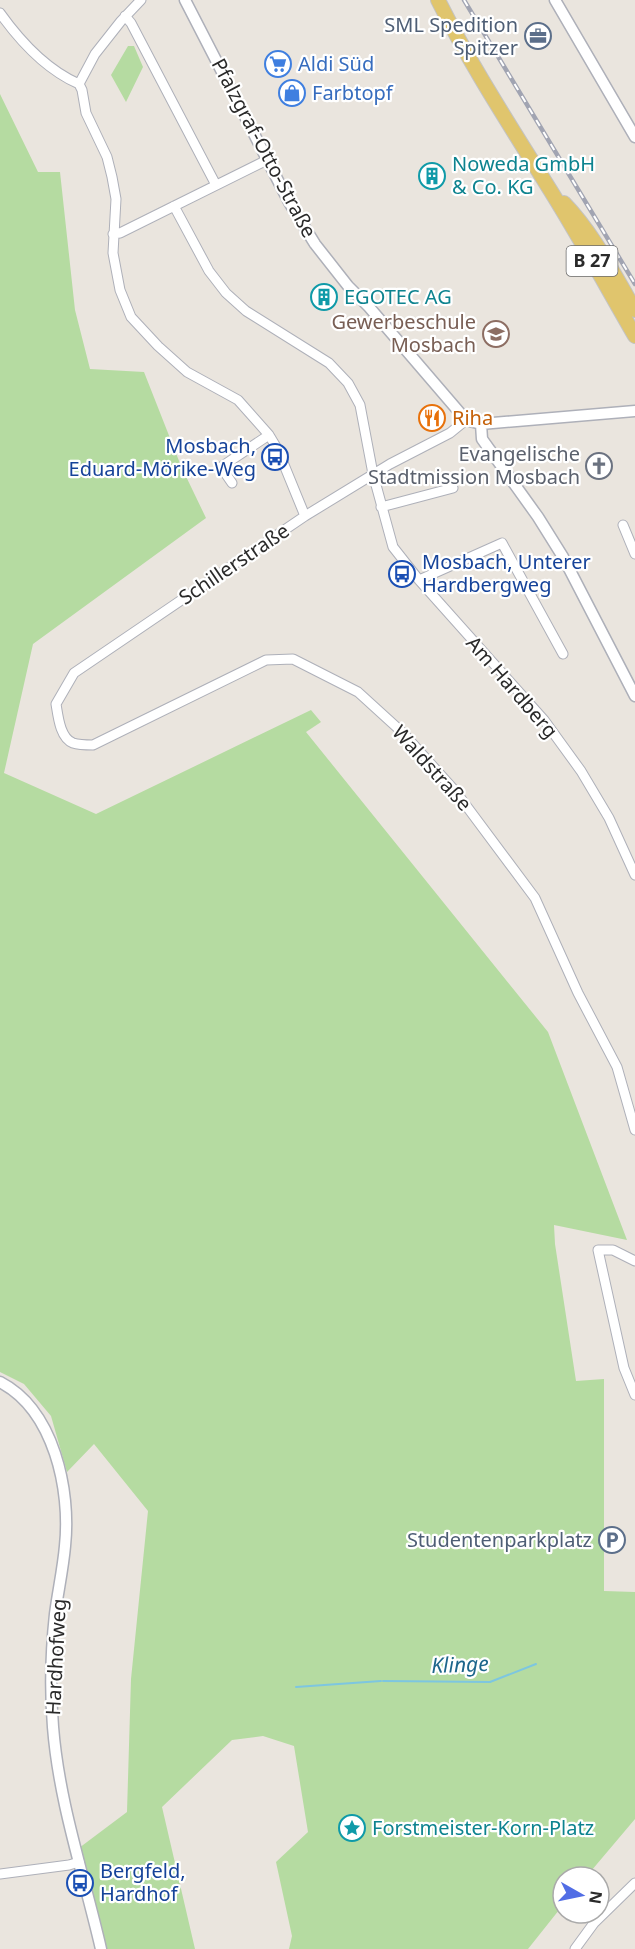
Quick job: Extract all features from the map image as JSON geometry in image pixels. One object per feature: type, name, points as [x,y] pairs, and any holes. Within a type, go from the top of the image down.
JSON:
[{"type":"main road","name":"B 27","points":[[438,0],[456,37],[548,187],[635,336]]},
{"type":"main road","name":"B 27","points":[[548,187],[580,219],[635,310]]},
{"type":"street","points":[[79,84],[95,54],[125,16],[141,0]]},
{"type":"street","name":"Pfalzgraf-Otto-Straße","points":[[185,0],[289,202],[315,244],[348,286],[369,307],[466,420]]},
{"type":"street","points":[[555,0],[635,137]]},
{"type":"street","points":[[0,13],[45,63],[60,75],[79,84],[86,113],[107,157],[112,177],[116,199],[113,253],[120,290],[131,317],[187,372],[238,400],[269,435],[278,450],[305,516]]},
{"type":"street","points":[[125,16],[131,23],[216,185]]},
{"type":"street","points":[[113,234],[120,233],[267,160]]},
{"type":"street","name":"Am Hardberg","points":[[174,206],[209,271],[226,293],[246,311],[329,363],[348,383],[362,412],[373,474],[393,547],[419,580],[544,720],[580,771],[609,818],[635,875]]},
{"type":"street","points":[[466,420],[481,424],[635,411]]},
{"type":"street","name":"Schillerstraße","points":[[72,743],[60,727],[56,704],[74,672],[305,516],[373,474],[450,433],[466,420]]},
{"type":"street","points":[[481,424],[482,439],[538,517],[563,557],[635,696]]},
{"type":"street","points":[[232,483],[221,467],[269,435]]},
{"type":"street","points":[[381,507],[453,488]]},
{"type":"street","points":[[623,525],[635,555]]},
{"type":"street","points":[[419,580],[502,543],[563,654]]},
{"type":"street","name":"Waldstraße","points":[[72,743],[93,745],[267,660],[293,659],[358,692],[403,733],[456,792],[535,898],[578,993],[617,1067],[635,1130]]},
{"type":"street","points":[[635,1261],[613,1250],[598,1250],[624,1368],[635,1395]]},
{"type":"street","name":"Hardhofweg","points":[[0,1382],[14,1389],[43,1424],[57,1458],[65,1502],[66,1545],[55,1614],[52,1665],[53,1726],[59,1779],[101,1949]]},
{"type":"street","points":[[0,1874],[79,1862]]},
{"type":"street","points":[[575,1949],[594,1923],[635,1883]]},
{"type":"green space","points":[[128,46],[134,46],[143,67],[126,102],[111,75]]},
{"type":"green space","points":[[0,94],[38,172],[60,172],[75,310],[90,369],[144,372],[181,466],[206,518],[33,644],[4,773],[96,814],[311,710],[321,722],[306,732],[548,1032],[627,1240],[554,1225],[576,1381],[604,1379],[604,1591],[635,1592],[635,1819],[596,1865],[551,1865],[551,1920],[528,1949],[289,1949],[292,1936],[276,1862],[308,1832],[294,1746],[263,1736],[232,1740],[162,1807],[195,1949],[106,1949],[79,1848],[127,1812],[131,1679],[148,1511],[94,1444],[67,1472],[51,1416],[24,1384],[0,1372]]},
{"type":"waterway","name":"Klinge","points":[[383,1681],[490,1682],[536,1664]]},
{"type":"waterway","name":"Klinge","points":[[296,1687],[381,1681]]},
{"type":"railway","points":[[464,0],[635,284]]},
{"type":"place","name":"SML Spedition Spitzer","points":[[538,36]]},
{"type":"place","name":"Aldi Süd","points":[[278,64]]},
{"type":"place","name":"Farbtopf","points":[[292,93]]},
{"type":"place","name":"Noweda GmbH & Co. KG","points":[[432,176]]},
{"type":"place","name":"EGOTEC AG","points":[[324,297]]},
{"type":"place","name":"Gewerbeschule Mosbach","points":[[496,334]]},
{"type":"place","name":"Riha","points":[[432,418]]},
{"type":"place","name":"Mosbach, Eduard-Mörike-Weg","points":[[275,457]]},
{"type":"place","name":"Evangelische Stadtmission Mosbach","points":[[599,466]]},
{"type":"place","name":"Mosbach, Unterer Hardbergweg","points":[[402,574]]},
{"type":"place","name":"Studentenparkplatz","points":[[612,1540]]},
{"type":"place","name":"Forstmeister-Korn-Platz","points":[[352,1828]]},
{"type":"place","name":"Bergfeld, Hardhof","points":[[80,1883]]}]
